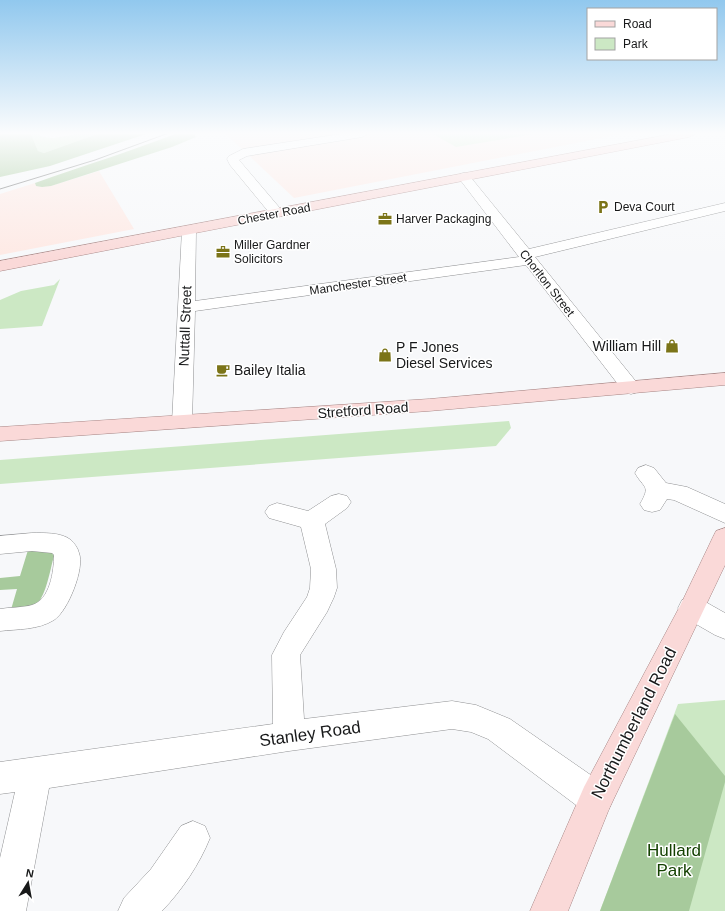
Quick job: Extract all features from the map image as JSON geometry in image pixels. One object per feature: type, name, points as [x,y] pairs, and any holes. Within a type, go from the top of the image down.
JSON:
[{"type":"main road","name":"Chester Road","points":[[0,266],[464,177]]},
{"type":"main road","name":"Stretford Road","points":[[0,434],[429,405],[725,379]]},
{"type":"main road","name":"Northumberland Road","points":[[548,911],[596,799],[692,608],[725,537]]},
{"type":"street","points":[[247,177],[278,213]]},
{"type":"street","name":"Chorlton Street","points":[[464,177],[631,388]]},
{"type":"street","name":"Manchester Street","points":[[186,307],[527,258],[725,206]]},
{"type":"street","name":"Nuttall Street","points":[[182,422],[189,230]]},
{"type":"street","points":[[652,489],[679,493],[725,514]]},
{"type":"street","points":[[277,512],[312,521],[339,502]]},
{"type":"street","points":[[289,736],[286,655],[290,643],[321,596],[323,584],[324,572],[312,521]]},
{"type":"street","points":[[0,545],[32,542],[48,543],[61,546],[67,554],[60,594],[55,603],[41,613],[29,617],[0,620]]},
{"type":"street","points":[[692,608],[725,627]]},
{"type":"street","name":"Stanley Road","points":[[0,778],[435,716],[468,716],[499,729],[596,799]]},
{"type":"street","points":[[8,911],[35,774]]},
{"type":"street","points":[[136,911],[164,882],[193,838]]},
{"type":"shaded area","points":[[81,177],[102,177],[134,229],[0,255],[0,194],[35,183],[36,186],[51,186]]},
{"type":"shaded area","points":[[271,177],[404,177],[294,198]]},
{"type":"green space","points":[[54,177],[80,177],[51,186],[36,186],[35,183]]},
{"type":"green space","points":[[60,279],[42,326],[0,329],[0,300],[21,291],[54,285]]},
{"type":"green space","points":[[509,421],[511,428],[496,446],[0,484],[0,460]]},
{"type":"green space","points":[[28,550],[50,550],[54,556],[47,584],[41,599],[32,608],[10,613],[17,589],[0,590],[0,578],[20,576]]},
{"type":"green space","name":"Hullard Park","points":[[725,700],[725,911],[600,911],[678,704]]},
{"type":"green space","name":"Hullard Park","points":[[675,714],[725,776],[725,782],[689,911],[600,911]]},
{"type":"tram line","points":[[0,189],[41,177]]},
{"type":"place","name":"Deva Court","points":[[603,207]]},
{"type":"place","name":"Harver Packaging","points":[[385,219]]},
{"type":"place","name":"Miller Gardner Solicitors","points":[[223,252]]},
{"type":"place","name":"William Hill","points":[[672,346]]},
{"type":"place","name":"P F Jones Diesel Services","points":[[385,355]]},
{"type":"place","name":"Bailey Italia","points":[[223,370]]}]
